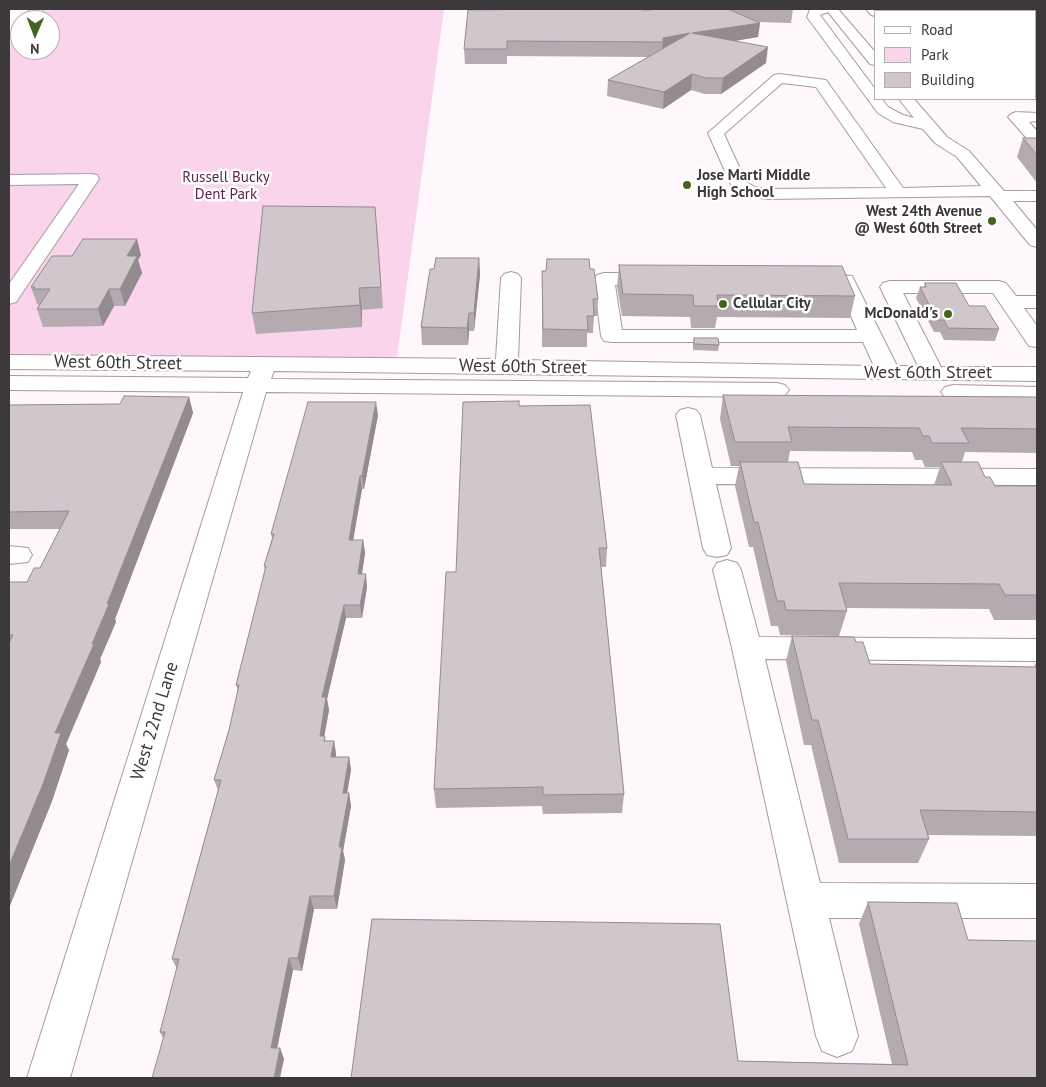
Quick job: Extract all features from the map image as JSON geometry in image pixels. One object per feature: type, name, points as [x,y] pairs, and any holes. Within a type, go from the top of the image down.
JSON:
[{"type":"street","points":[[824,9],[814,13],[813,17],[874,98]]},
{"type":"street","points":[[832,9],[874,60]]},
{"type":"street","points":[[898,193],[821,83],[779,78],[716,133],[739,184],[749,191],[766,194],[898,193],[1037,196]]},
{"type":"street","points":[[875,100],[882,109],[898,119],[928,126]]},
{"type":"street","points":[[907,100],[940,140],[963,154],[1037,241]]},
{"type":"street","points":[[1037,117],[1016,117],[1037,140]]},
{"type":"street","points":[[959,133],[966,140],[963,154]]},
{"type":"street","points":[[9,180],[91,180],[9,298]]},
{"type":"street","points":[[507,366],[511,278]]},
{"type":"street","points":[[672,279],[604,279],[612,336],[871,336]]},
{"type":"street","points":[[816,280],[845,280],[889,373]]},
{"type":"street","points":[[933,374],[890,287],[999,287],[1037,341]]},
{"type":"street","points":[[1010,302],[1037,302]]},
{"type":"street","name":"West 60th Street","points":[[9,362],[550,388],[1037,394]]},
{"type":"street","name":"West 60th Street","points":[[9,383],[507,366],[933,374],[1037,374]]},
{"type":"street","points":[[550,388],[573,384],[606,368]]},
{"type":"street","name":"West 22nd Lane","points":[[48,1078],[260,375]]},
{"type":"street","points":[[688,415],[722,559],[747,648],[837,1036]]},
{"type":"street","points":[[702,476],[1037,477]]},
{"type":"street","points":[[747,648],[1037,650]]},
{"type":"street","points":[[806,900],[1037,901]]},
{"type":"green space","name":"Russell Bucky Dent Park","points":[[444,9],[396,365],[9,364],[9,44],[10,60],[60,60],[60,10],[46,10]]},
{"type":"building","points":[[728,9],[760,23],[692,33],[768,47],[723,78],[706,78],[692,74],[664,92],[608,80],[690,33],[663,38],[663,42],[507,41],[507,49],[464,49],[468,10]]},
{"type":"building","points":[[1037,9],[1037,48],[1036,10],[947,10]]},
{"type":"building","points":[[1023,138],[1037,138],[1037,155]]},
{"type":"building","points":[[263,206],[375,207],[381,287],[359,288],[360,305],[252,313]]},
{"type":"building","points":[[83,239],[137,239],[127,256],[137,256],[120,289],[109,289],[98,309],[37,309],[50,289],[33,289],[35,287],[31,287],[52,256],[72,256]]},
{"type":"building","points":[[436,258],[479,258],[474,313],[469,313],[467,328],[421,327],[430,269],[434,269]]},
{"type":"building","points":[[547,259],[589,259],[590,269],[594,269],[598,299],[593,299],[594,316],[587,316],[588,330],[543,329],[542,271],[546,271]]},
{"type":"building","points":[[619,265],[842,266],[855,296],[717,295],[718,306],[694,306],[693,295],[623,294]]},
{"type":"building","points":[[925,283],[956,283],[969,306],[985,306],[999,329],[948,328],[944,320],[937,320],[920,287],[926,287]]},
{"type":"building","points":[[694,338],[718,338],[719,345],[694,344]]},
{"type":"building","points":[[723,395],[1037,397],[1037,429],[961,428],[969,443],[932,443],[929,436],[923,436],[919,428],[788,427],[792,442],[735,442]]},
{"type":"building","points":[[124,396],[189,397],[107,604],[109,604],[92,644],[94,644],[55,733],[61,733],[43,784],[9,866],[9,643],[13,635],[9,635],[9,582],[27,582],[34,568],[40,568],[69,511],[9,512],[9,405],[120,404]]},
{"type":"building","points":[[519,401],[519,406],[590,405],[607,548],[599,548],[624,794],[543,795],[543,787],[434,789],[446,572],[456,572],[463,402]]},
{"type":"building","points":[[308,402],[376,402],[349,540],[363,540],[358,574],[366,574],[360,605],[344,605],[322,697],[326,697],[320,736],[325,736],[324,741],[334,741],[331,757],[349,757],[343,793],[349,793],[339,847],[342,847],[334,896],[310,896],[298,958],[289,958],[271,1048],[280,1048],[274,1078],[152,1078],[165,1032],[160,1032],[179,959],[172,959],[221,780],[214,780],[229,730],[239,685],[236,685],[266,566],[264,566],[274,534],[271,534]]},
{"type":"building","points":[[740,462],[798,462],[804,484],[952,485],[941,462],[978,462],[985,477],[990,477],[995,486],[1037,486],[1037,595],[1005,595],[999,584],[839,583],[847,611],[786,610],[784,601],[777,601],[758,522],[754,522]]},
{"type":"building","points":[[792,636],[854,637],[856,642],[863,642],[870,664],[1037,667],[1037,812],[920,810],[929,839],[848,839],[818,720],[812,720]]},
{"type":"building","points":[[868,902],[957,903],[968,940],[1037,941],[1037,1078],[351,1078],[372,919],[720,924],[738,1061],[908,1065]]},
{"type":"place","name":"Jose Marti Middle High School","points":[[687,185]]},
{"type":"place","name":"West 24th Avenue @ West 60th Street","points":[[992,221]]},
{"type":"place","name":"Cellular City","points":[[723,304]]},
{"type":"place","name":"McDonald's","points":[[948,314]]}]
